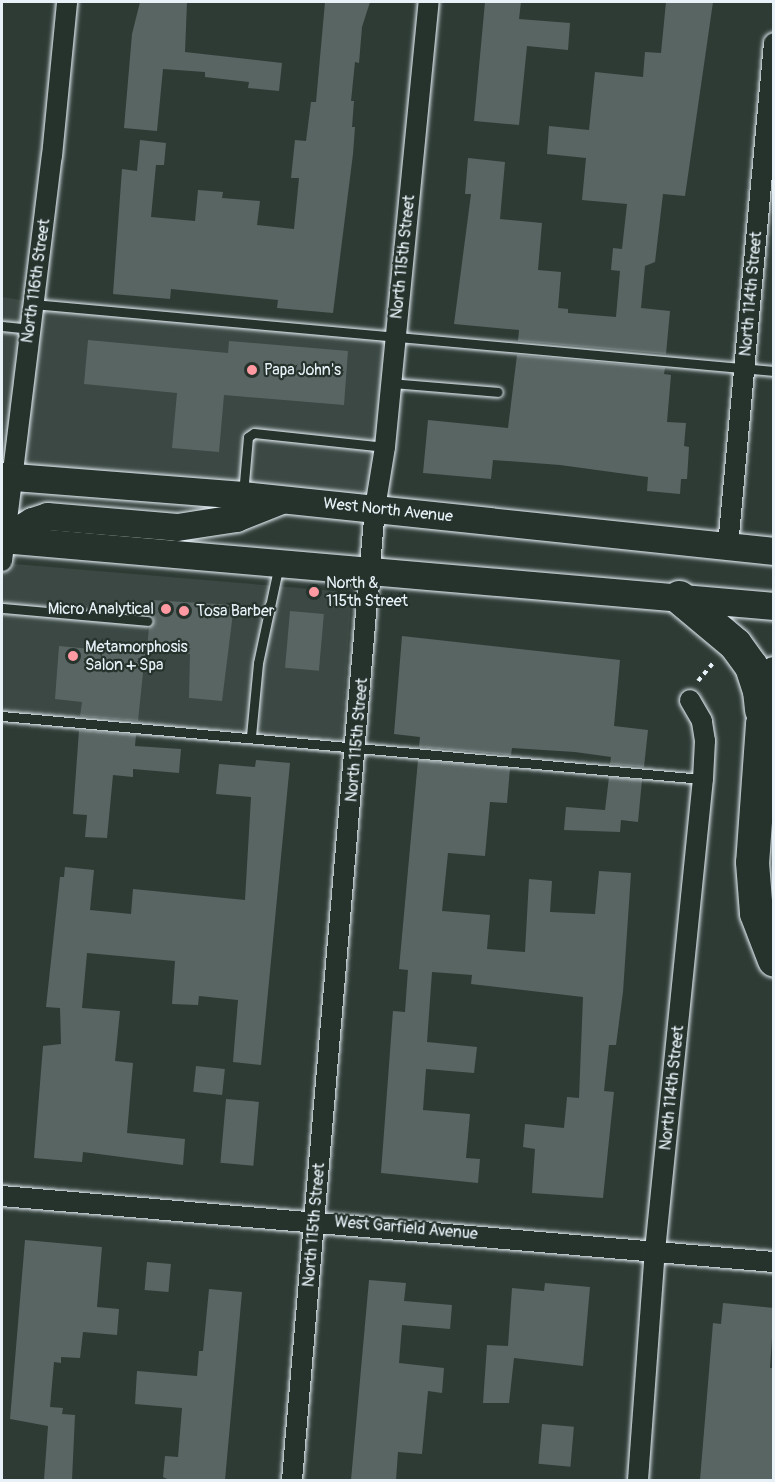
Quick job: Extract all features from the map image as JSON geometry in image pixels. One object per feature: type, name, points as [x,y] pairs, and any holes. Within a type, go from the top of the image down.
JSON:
[{"type":"highway","points":[[679,597],[735,644],[751,666],[759,690],[762,724],[753,879],[756,913],[774,960]]},
{"type":"highway","points":[[762,724],[774,673]]},
{"type":"main road","name":"West North Avenue","points":[[5,480],[242,495],[774,551]]},
{"type":"main road","points":[[2,547],[32,520],[47,516],[177,527],[236,518],[284,499]]},
{"type":"main road","points":[[2,547],[280,562],[774,606]]},
{"type":"street","name":"North 116th Street","points":[[2,547],[5,480],[33,304],[67,2]]},
{"type":"street","name":"North 115th Street","points":[[292,1480],[372,570],[375,508],[385,447],[429,2]]},
{"type":"street","name":"North 114th Street","points":[[728,546],[774,43]]},
{"type":"street","name":"North 114th Street","points":[[638,1480],[655,1251],[703,779],[705,741],[702,721],[690,700]]},
{"type":"street","name":"West Garfield Avenue","points":[[2,1196],[315,1220],[774,1262]]},
{"type":"lane","points":[[33,304],[395,339],[774,371]]},
{"type":"lane","points":[[2,327],[29,329]]},
{"type":"lane","points":[[391,383],[498,392]]},
{"type":"lane","points":[[242,495],[249,437],[254,433],[385,447]]},
{"type":"lane","points":[[250,736],[258,663],[280,562]]},
{"type":"lane","points":[[2,608],[147,621]]},
{"type":"lane","points":[[2,716],[250,736],[703,779]]},
{"type":"path","points":[[690,700],[697,682],[717,659]]},
{"type":"shaded area","points":[[2,297],[66,307],[395,339],[375,508],[2,476]]},
{"type":"shaded area","points":[[2,563],[335,591],[351,603],[340,755],[2,722]]},
{"type":"building","points":[[140,2],[187,2],[185,52],[282,63],[279,91],[248,88],[249,82],[205,77],[205,72],[163,69],[157,131],[124,128],[132,34]]},
{"type":"building","points":[[325,2],[370,2],[362,27],[359,63],[355,62],[351,101],[354,101],[352,127],[355,127],[353,154],[333,313],[277,308],[278,300],[171,289],[170,299],[113,294],[122,169],[137,171],[140,140],[166,143],[164,165],[156,165],[151,217],[195,221],[198,190],[223,192],[222,198],[260,201],[257,225],[294,229],[299,178],[291,178],[295,140],[306,141],[311,102],[316,102]]},
{"type":"building","points":[[485,2],[521,2],[519,19],[570,23],[568,50],[527,46],[519,125],[474,121]]},
{"type":"building","points":[[666,2],[713,2],[685,196],[663,194],[655,262],[645,266],[641,308],[670,311],[666,354],[518,341],[519,330],[454,324],[471,194],[465,194],[468,158],[505,162],[500,219],[542,223],[538,270],[561,272],[558,308],[568,309],[568,313],[616,317],[620,271],[611,270],[613,248],[622,249],[627,204],[582,200],[586,158],[547,154],[549,126],[589,130],[595,72],[643,77],[645,52],[661,53]]},
{"type":"building","points":[[88,340],[228,353],[229,341],[348,351],[344,405],[224,395],[219,452],[172,448],[177,393],[84,384]]},
{"type":"building","points":[[517,355],[665,368],[664,374],[671,375],[667,422],[686,423],[684,446],[689,447],[687,479],[681,479],[680,494],[647,491],[648,477],[560,465],[493,460],[491,479],[423,473],[428,420],[508,428]]},
{"type":"building","points":[[151,600],[234,605],[222,701],[189,698],[190,654],[147,649],[149,627],[154,622]]},
{"type":"building","points":[[290,611],[324,614],[319,671],[285,668]]},
{"type":"building","points":[[402,636],[620,660],[614,726],[648,730],[644,767],[610,764],[611,757],[575,752],[512,748],[511,755],[419,747],[420,737],[394,734]]},
{"type":"building","points":[[59,646],[145,654],[138,721],[80,716],[82,702],[55,699]]},
{"type":"building","points":[[79,730],[136,735],[135,746],[181,749],[179,773],[133,769],[133,777],[113,775],[107,838],[85,837],[87,815],[73,814]]},
{"type":"building","points":[[256,760],[290,763],[261,1065],[233,1062],[238,1000],[199,996],[198,1005],[172,1004],[175,961],[87,953],[82,1008],[120,1011],[115,1061],[133,1063],[127,1133],[185,1139],[183,1165],[83,1152],[82,1162],[34,1158],[43,1046],[61,1044],[60,1008],[46,1007],[60,877],[64,877],[65,867],[94,870],[90,910],[131,914],[133,889],[245,900],[251,797],[216,794],[219,764],[255,767]]},
{"type":"building","points":[[418,760],[510,768],[507,803],[490,802],[485,856],[448,853],[442,911],[490,915],[487,949],[525,952],[529,879],[552,881],[550,912],[595,914],[599,871],[631,873],[623,992],[616,1045],[609,1045],[604,1091],[614,1092],[603,1198],[532,1193],[535,1149],[523,1147],[525,1124],[564,1128],[567,1097],[579,1098],[583,997],[471,984],[472,975],[432,972],[427,1042],[477,1047],[474,1073],[426,1069],[423,1110],[470,1114],[466,1158],[480,1159],[478,1183],[381,1173],[393,1011],[405,1012],[408,970],[399,969]]},
{"type":"building","points":[[609,777],[642,780],[638,822],[621,820],[620,832],[564,830],[566,807],[605,810]]},
{"type":"building","points":[[196,1066],[225,1069],[222,1095],[193,1092]]},
{"type":"building","points":[[226,1099],[259,1102],[253,1166],[220,1163]]},
{"type":"building","points":[[25,1240],[102,1247],[97,1307],[119,1309],[117,1335],[83,1332],[80,1358],[61,1357],[61,1363],[54,1362],[50,1407],[63,1408],[62,1414],[75,1415],[72,1480],[44,1480],[48,1426],[10,1419]]},
{"type":"building","points":[[147,1262],[171,1264],[168,1292],[145,1290]]},
{"type":"building","points":[[369,1280],[406,1283],[404,1301],[452,1305],[450,1329],[402,1325],[399,1363],[444,1368],[442,1393],[428,1391],[422,1454],[398,1452],[396,1480],[351,1480]]},
{"type":"building","points":[[545,1283],[590,1287],[583,1366],[514,1358],[509,1403],[483,1403],[487,1345],[508,1346],[512,1288],[544,1291]]},
{"type":"building","points":[[209,1289],[242,1292],[225,1480],[169,1480],[163,1477],[165,1456],[178,1457],[182,1408],[135,1404],[137,1371],[197,1376],[199,1351],[203,1351]]},
{"type":"building","points":[[723,1303],[774,1308],[770,1368],[774,1368],[774,1480],[700,1480],[713,1323],[721,1324]]},
{"type":"building","points":[[542,1424],[574,1427],[570,1467],[539,1464]]},
{"type":"place","name":"Papa John's","points":[[252,370]]},
{"type":"place","name":"North & 115th Street","points":[[314,592]]},
{"type":"place","name":"Micro Analytical","points":[[166,609]]},
{"type":"place","name":"Tosa Barber","points":[[184,611]]},
{"type":"place","name":"Metamorphosis Salon + Spa","points":[[73,656]]}]
